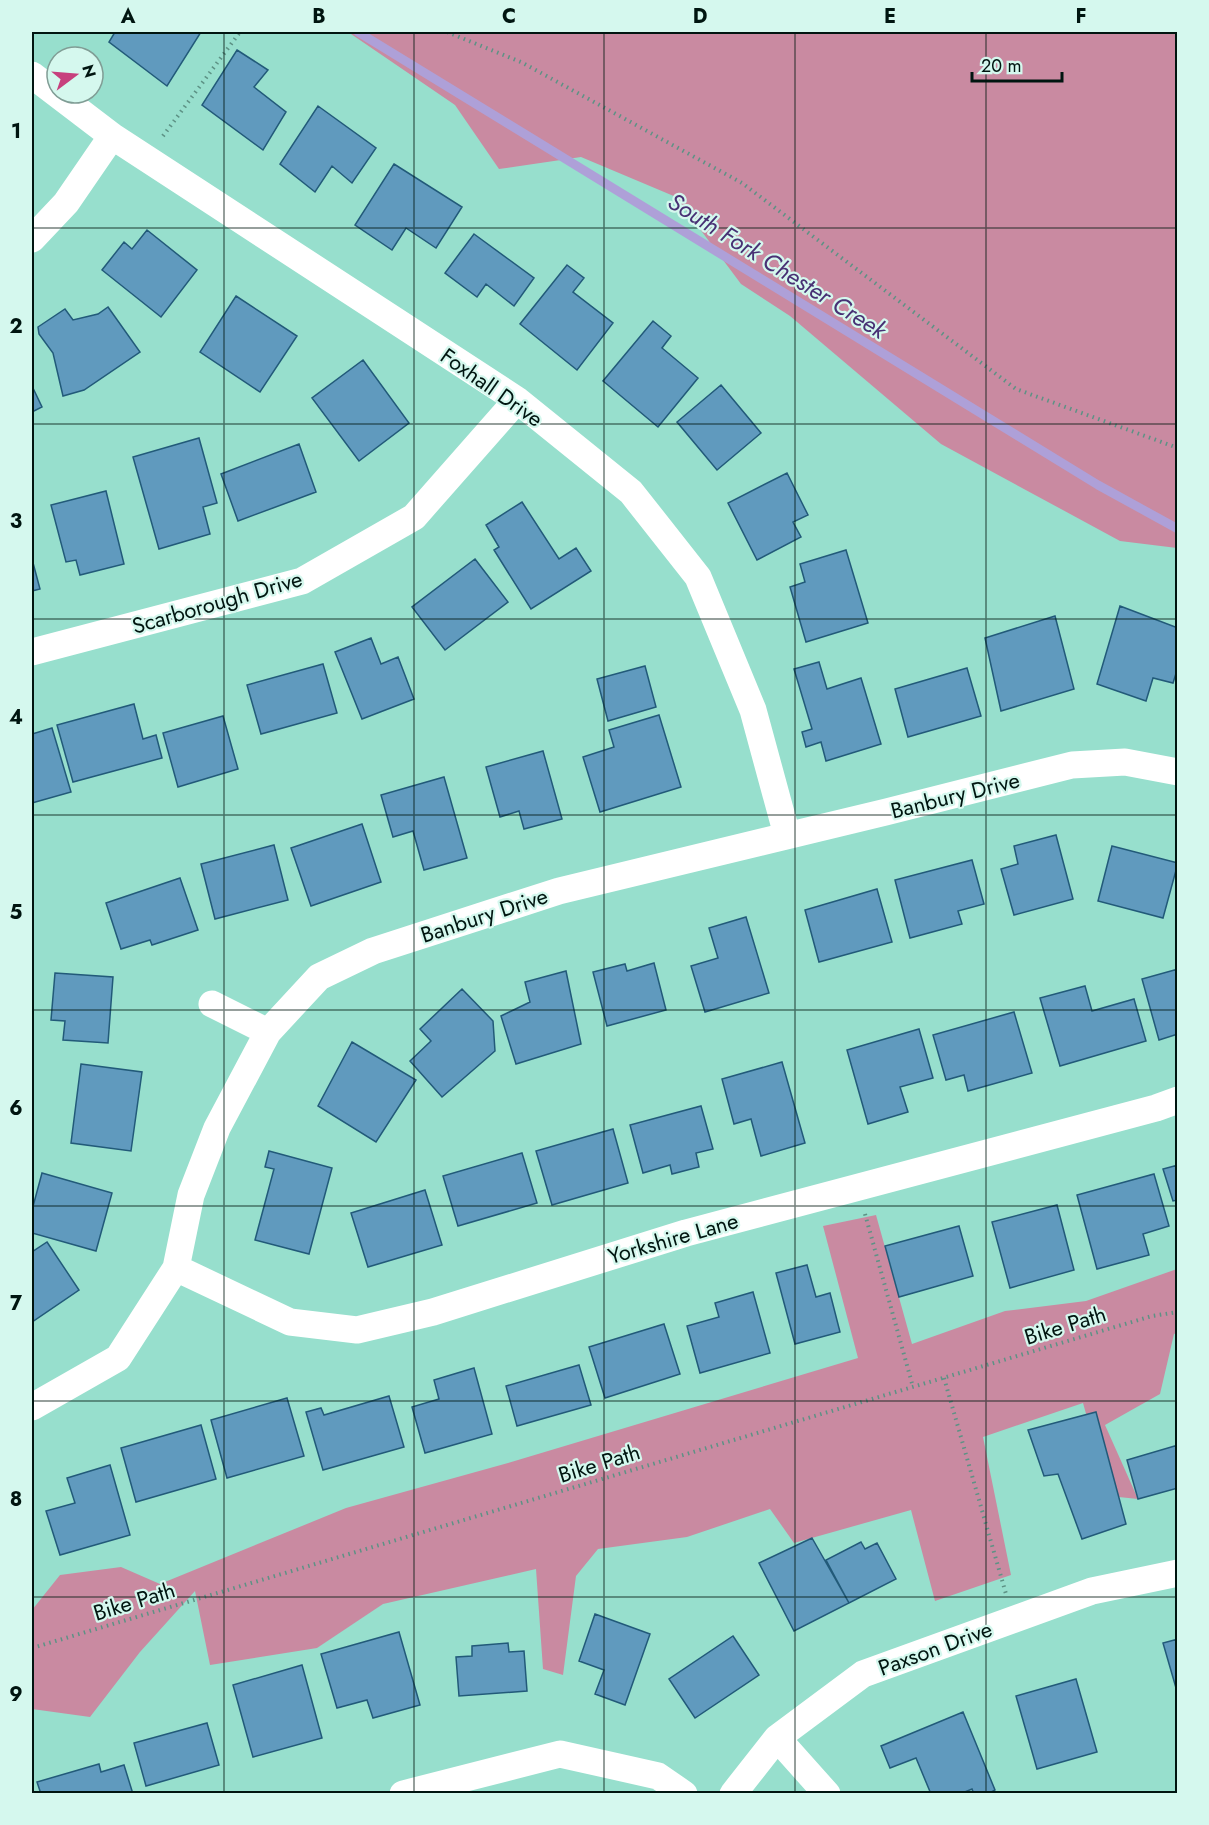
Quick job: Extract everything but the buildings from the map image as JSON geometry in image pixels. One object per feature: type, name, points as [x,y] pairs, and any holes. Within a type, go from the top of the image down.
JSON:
[{"type":"street","name":"Foxhall Drive","points":[[32,75],[112,136],[517,400],[631,492],[698,576],[753,710],[787,835]]},
{"type":"street","points":[[32,239],[66,203],[112,136]]},
{"type":"street","name":"Scarborough Drive","points":[[32,652],[302,581],[414,517],[517,400]]},
{"type":"street","name":"Banbury Drive","points":[[32,1407],[118,1358],[176,1269],[191,1195],[217,1128],[268,1032],[319,977],[373,951],[559,891],[1072,765],[1125,762],[1178,772]]},
{"type":"street","points":[[212,1004],[268,1032]]},
{"type":"street","name":"Yorkshire Lane","points":[[176,1269],[290,1322],[357,1330],[433,1312],[686,1233],[1156,1108],[1178,1100]]},
{"type":"street","name":"Paxson Drive","points":[[733,1794],[777,1738],[863,1674],[1092,1591],[1178,1573]]},
{"type":"street","points":[[777,1738],[827,1794]]},
{"type":"street","points":[[403,1794],[560,1754],[658,1776],[684,1794]]},
{"type":"path","points":[[146,158],[240,32]]},
{"type":"path","points":[[447,32],[521,62],[742,183],[1016,389],[1178,448]]},
{"type":"path","points":[[858,1188],[913,1387]]},
{"type":"path","name":"Bike Path","points":[[32,1648],[1152,1316],[1178,1312]]},
{"type":"path","points":[[944,1378],[1014,1620]]},
{"type":"shaded area","points":[[342,32],[1177,32],[1177,548],[1120,541],[941,444],[790,316],[741,284],[676,197],[581,157],[499,169],[455,105],[351,34]]},
{"type":"shaded area","points":[[876,1215],[912,1344],[1005,1311],[1086,1301],[1177,1269],[1177,1333],[1174,1334],[1160,1394],[1105,1425],[1138,1499],[1109,1496],[1083,1403],[983,1437],[1011,1575],[935,1601],[911,1510],[794,1543],[770,1509],[687,1537],[598,1549],[576,1576],[563,1675],[543,1669],[536,1569],[383,1604],[317,1648],[210,1665],[195,1591],[140,1652],[90,1717],[32,1709],[32,1610],[60,1575],[121,1567],[160,1584],[346,1508],[508,1463],[858,1358],[823,1226]]},
{"type":"waterway","name":"South Fork Chester Creek","points":[[358,32],[1098,485],[1178,529]]}]
